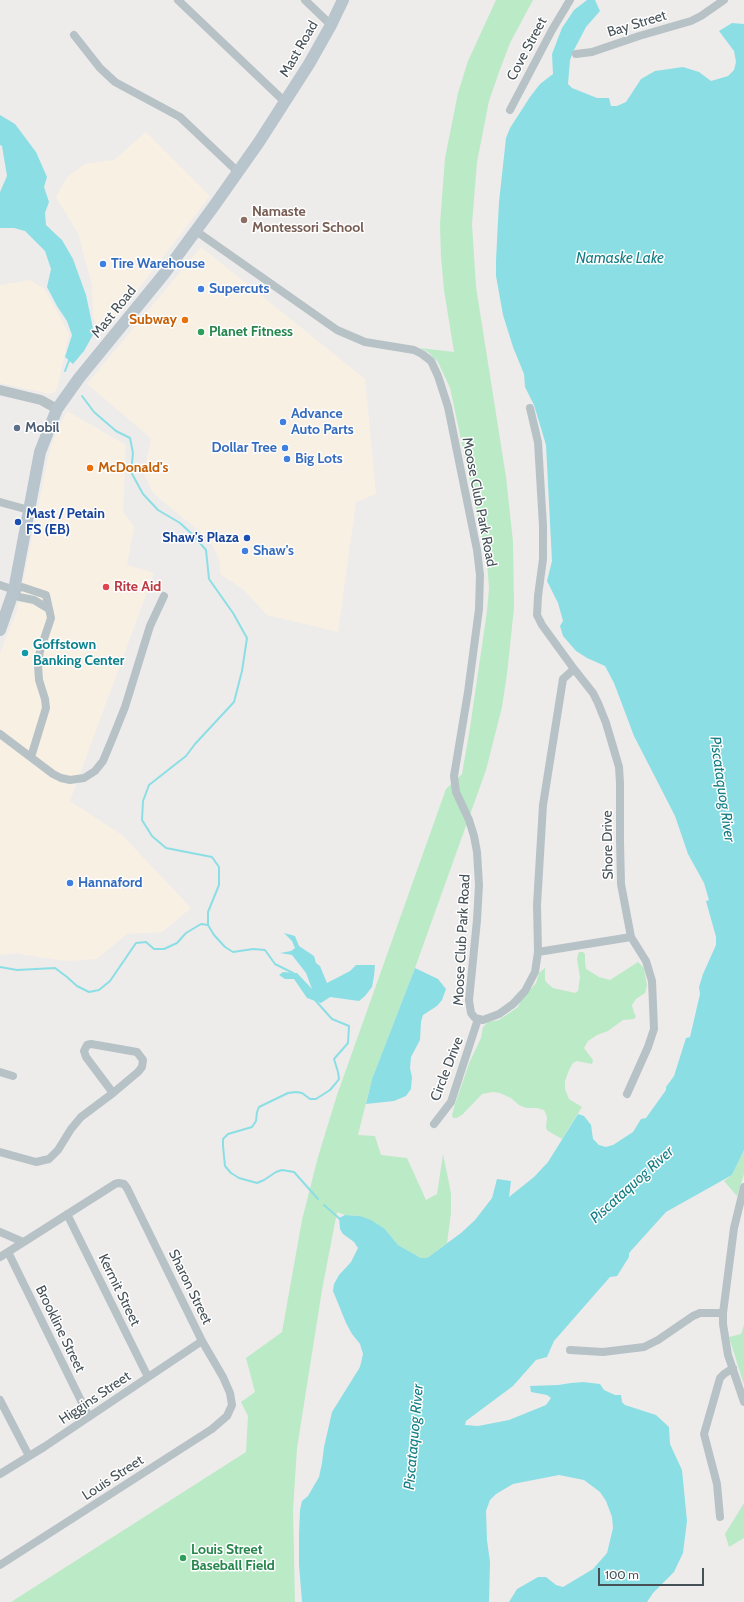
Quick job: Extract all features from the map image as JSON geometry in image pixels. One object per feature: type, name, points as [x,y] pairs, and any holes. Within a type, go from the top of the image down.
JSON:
[{"type":"main road","name":"Mast Road","points":[[0,630],[14,590],[40,452],[57,408],[69,390],[164,274],[238,172],[309,64],[343,0]]},
{"type":"street","points":[[305,0],[331,25]]},
{"type":"street","name":"Cove Street","points":[[510,110],[552,30],[570,0]]},
{"type":"street","name":"Bay Street","points":[[576,54],[592,52],[617,42],[691,21],[724,0]]},
{"type":"street","points":[[181,1],[285,102]]},
{"type":"street","points":[[74,35],[100,68],[115,82],[180,117],[238,172]]},
{"type":"street","name":"Moose Club Park Road","points":[[196,231],[337,330],[365,342],[414,350],[431,361],[438,376],[448,407],[477,550],[480,575],[477,624],[468,692],[454,776],[456,792],[469,820],[474,836],[478,861],[477,920],[469,1000],[471,1013],[478,1019],[483,1020],[494,1017],[513,1004],[519,998],[532,978],[538,952],[537,905],[543,805],[563,679],[574,669]]},
{"type":"street","points":[[0,390],[41,400],[57,408]]},
{"type":"street","points":[[530,408],[538,442],[543,526],[543,559],[537,615],[542,625],[574,669]]},
{"type":"street","points":[[0,502],[29,510]]},
{"type":"street","points":[[0,585],[14,590],[19,597],[34,600],[49,609]]},
{"type":"street","points":[[14,590],[22,587],[46,595],[51,618],[40,651],[38,665],[39,680],[45,699],[46,708],[31,757]]},
{"type":"street","points":[[0,734],[53,774],[70,780],[90,776],[100,767],[125,707],[150,626],[164,596]]},
{"type":"street","name":"Shore Drive","points":[[574,669],[593,693],[598,703],[606,723],[619,767],[620,868],[631,937]]},
{"type":"street","points":[[538,952],[631,937],[640,950],[651,973],[654,1022],[652,1037],[627,1094]]},
{"type":"street","name":"Circle Drive","points":[[434,1124],[451,1102],[478,1019]]},
{"type":"street","points":[[0,1152],[36,1162],[49,1159],[58,1150],[78,1121],[113,1093],[141,1070],[143,1063],[141,1057],[133,1051],[91,1044],[86,1045],[84,1054],[113,1093]]},
{"type":"street","points":[[0,1072],[13,1076]]},
{"type":"street","name":"Sharon Street","points":[[67,1214],[115,1184],[121,1183],[127,1188],[202,1341],[228,1387],[232,1405]]},
{"type":"street","points":[[744,1187],[734,1228],[723,1313],[723,1324],[728,1355],[744,1402]]},
{"type":"street","points":[[0,1257],[67,1214]]},
{"type":"street","name":"Kermit Street","points":[[67,1214],[148,1377]]},
{"type":"street","points":[[0,1232],[23,1242]]},
{"type":"street","name":"Brookline Street","points":[[8,1252],[89,1417]]},
{"type":"street","points":[[570,1350],[603,1352],[644,1346],[658,1340],[692,1316],[700,1313],[723,1313]]},
{"type":"street","name":"Higgins Street","points":[[0,1474],[89,1417],[202,1341]]},
{"type":"street","points":[[720,1516],[717,1484],[704,1434],[720,1378],[733,1368]]},
{"type":"street","points":[[0,1400],[29,1456]]},
{"type":"street","name":"Louis Street","points":[[0,1565],[212,1429],[227,1416],[232,1405]]},
{"type":"shaded area","points":[[146,132],[210,196],[125,306],[102,332],[93,318],[92,285],[78,233],[56,197],[67,177],[85,164],[114,160]]},
{"type":"shaded area","name":"Shaw's Plaza","points":[[201,247],[365,379],[376,494],[356,502],[338,632],[267,615],[244,590],[220,574],[220,561],[210,540],[153,493],[144,474],[151,438],[87,384]]},
{"type":"shaded area","points":[[30,280],[45,289],[69,334],[58,385],[55,392],[50,394],[0,383],[0,285]]},
{"type":"shaded area","points":[[67,411],[126,445],[123,512],[134,527],[127,565],[154,573],[70,801],[122,835],[191,908],[162,932],[127,934],[97,959],[69,961],[16,953],[0,955],[0,653],[17,611],[50,449]]},
{"type":"green space","points":[[496,0],[533,0],[510,43],[489,101],[477,162],[472,224],[476,287],[506,477],[513,542],[514,608],[507,674],[502,707],[486,770],[415,968],[372,1079],[358,1135],[375,1136],[381,1155],[407,1158],[426,1200],[437,1194],[443,1154],[451,1193],[451,1213],[447,1243],[427,1258],[421,1258],[398,1245],[385,1229],[360,1216],[345,1215],[337,1212],[322,1290],[297,1448],[293,1510],[295,1602],[11,1602],[246,1452],[248,1416],[241,1402],[255,1392],[246,1358],[282,1332],[302,1220],[318,1157],[337,1095],[446,789],[462,774],[487,611],[489,589],[487,560],[450,388],[438,362],[428,352],[420,348],[454,352],[444,290],[441,257],[440,224],[445,158],[458,93],[468,61]]},
{"type":"green space","points":[[579,952],[583,952],[585,954],[586,969],[599,977],[610,980],[638,962],[644,968],[647,985],[645,993],[636,999],[632,1005],[636,1016],[634,1019],[623,1020],[608,1031],[597,1035],[588,1041],[584,1048],[593,1060],[592,1064],[577,1061],[573,1063],[569,1070],[565,1081],[565,1089],[569,1099],[582,1107],[562,1139],[548,1131],[546,1128],[547,1117],[544,1110],[537,1108],[526,1108],[500,1093],[493,1092],[482,1094],[463,1114],[457,1118],[453,1118],[452,1115],[455,1104],[470,1061],[481,1038],[483,1027],[488,1022],[499,1020],[518,1007],[521,1000],[536,983],[539,973],[545,968],[545,980],[553,988],[575,993],[578,991],[580,977],[577,959]]},
{"type":"green space","points":[[744,1150],[744,1174],[737,1196],[724,1181],[732,1175]]},
{"type":"green space","points":[[744,1325],[744,1385],[729,1337],[741,1334]]},
{"type":"green space","points":[[744,1503],[744,1538],[729,1547],[725,1534]]},
{"type":"water","name":"Namaske Lake","points":[[587,0],[595,0],[600,11],[586,27],[574,50],[570,60],[568,84],[572,88],[597,98],[609,98],[611,106],[617,106],[626,102],[641,79],[655,71],[683,67],[699,72],[711,81],[728,76],[734,70],[736,62],[734,51],[719,31],[732,23],[744,24],[744,1150],[732,1175],[666,1212],[629,1253],[629,1257],[617,1276],[610,1277],[554,1341],[547,1357],[536,1360],[513,1386],[466,1421],[465,1425],[478,1426],[509,1420],[546,1405],[551,1398],[547,1395],[531,1392],[530,1386],[583,1382],[600,1384],[604,1390],[615,1395],[621,1395],[622,1402],[625,1405],[656,1415],[669,1427],[670,1444],[682,1470],[687,1521],[683,1553],[674,1572],[653,1593],[647,1602],[509,1602],[517,1589],[538,1577],[546,1577],[556,1585],[563,1587],[593,1569],[607,1553],[613,1528],[612,1517],[606,1501],[600,1492],[584,1480],[559,1475],[513,1484],[496,1494],[490,1500],[486,1511],[487,1540],[490,1562],[489,1602],[302,1602],[299,1565],[299,1534],[302,1501],[308,1496],[319,1477],[332,1412],[360,1367],[363,1354],[360,1344],[346,1323],[333,1291],[334,1284],[339,1275],[351,1262],[358,1248],[354,1242],[343,1234],[340,1229],[339,1218],[345,1215],[360,1216],[371,1220],[385,1229],[398,1245],[421,1258],[427,1258],[461,1233],[475,1220],[492,1198],[497,1179],[511,1181],[509,1197],[534,1177],[548,1162],[578,1114],[584,1116],[591,1125],[593,1139],[599,1145],[606,1147],[613,1145],[633,1132],[641,1119],[646,1118],[674,1076],[686,1038],[690,1037],[700,994],[699,987],[703,974],[716,945],[716,937],[706,901],[709,900],[704,883],[688,854],[675,816],[634,736],[614,683],[605,666],[576,651],[563,636],[560,626],[563,621],[558,603],[547,581],[552,561],[546,445],[534,405],[525,387],[524,374],[513,347],[503,315],[496,276],[499,202],[506,138],[510,128],[530,97],[540,84],[553,74],[552,54],[562,28],[574,10]]},
{"type":"water","points":[[0,115],[15,124],[36,152],[47,177],[44,187],[49,202],[45,213],[46,225],[62,240],[73,259],[86,295],[94,333],[84,351],[73,364],[65,357],[72,335],[67,321],[47,287],[51,269],[45,251],[25,231],[14,228],[0,228],[0,192],[7,176],[2,146],[0,145]]},
{"type":"water","points":[[284,933],[295,936],[299,946],[314,956],[316,963],[320,966],[327,983],[350,971],[356,965],[375,965],[372,987],[359,1001],[330,997],[321,1003],[307,998],[294,979],[285,979],[279,975],[283,972],[297,973],[312,989],[306,973],[292,955],[280,953],[291,951],[295,948],[292,941]]},
{"type":"water","points":[[415,968],[438,979],[446,989],[442,1000],[437,1006],[423,1015],[420,1040],[411,1057],[411,1089],[406,1096],[394,1101],[366,1104],[372,1079]]},
{"type":"waterway","points":[[65,371],[70,358]]},
{"type":"waterway","points":[[82,396],[94,412],[116,431],[130,438],[133,453],[131,472],[143,494],[158,510],[180,523],[206,550],[209,579],[233,613],[247,638],[242,671],[234,702],[195,744],[186,756],[149,785],[143,801],[142,820],[152,836],[166,848],[212,857],[219,867],[219,885],[208,912],[208,925],[214,935],[225,947],[233,952],[253,949],[265,950],[275,964],[293,973]]},
{"type":"waterway","points":[[0,967],[17,970],[55,968],[77,986],[89,992],[99,990],[110,981],[136,943],[146,942],[154,949],[164,949],[177,943],[186,933],[201,924],[208,925]]},
{"type":"waterway","points":[[315,1000],[332,1019],[349,1026],[348,1043],[334,1059],[339,1079],[330,1090],[316,1099],[310,1099],[302,1093],[288,1093],[259,1107],[256,1121],[252,1127],[228,1134],[223,1139],[223,1146],[225,1166],[231,1173],[239,1178],[257,1183],[282,1170],[294,1172],[318,1199]]},
{"type":"waterway","points":[[324,1205],[341,1220]]},
{"type":"place","name":"Namaste Montessori School","points":[[244,220]]},
{"type":"place","name":"Tire Warehouse","points":[[103,264]]},
{"type":"place","name":"Supercuts","points":[[201,289]]},
{"type":"place","name":"Subway","points":[[185,320]]},
{"type":"place","name":"Planet Fitness","points":[[201,332]]},
{"type":"place","name":"Advance Auto Parts","points":[[283,422]]},
{"type":"place","name":"Mobil","points":[[17,428]]},
{"type":"place","name":"Dollar Tree","points":[[285,448]]},
{"type":"place","name":"Big Lots","points":[[287,459]]},
{"type":"place","name":"McDonald's","points":[[90,468]]},
{"type":"place","name":"Mast / Petain FS (EB)","points":[[18,522]]},
{"type":"place","name":"Shaw's Plaza","points":[[247,538]]},
{"type":"place","name":"Shaw's","points":[[245,551]]},
{"type":"place","name":"Rite Aid","points":[[106,587]]},
{"type":"place","name":"Goffstown Banking Center","points":[[25,653]]},
{"type":"place","name":"Hannaford","points":[[70,883]]},
{"type":"place","name":"Louis Street Baseball Field","points":[[183,1558]]},
{"type":"water label","name":"Piscataquog River","points":[[722,789]]},
{"type":"water label","name":"Piscataquog River","points":[[632,1185]]},
{"type":"water label","name":"Piscataquog River","points":[[414,1437]]}]
